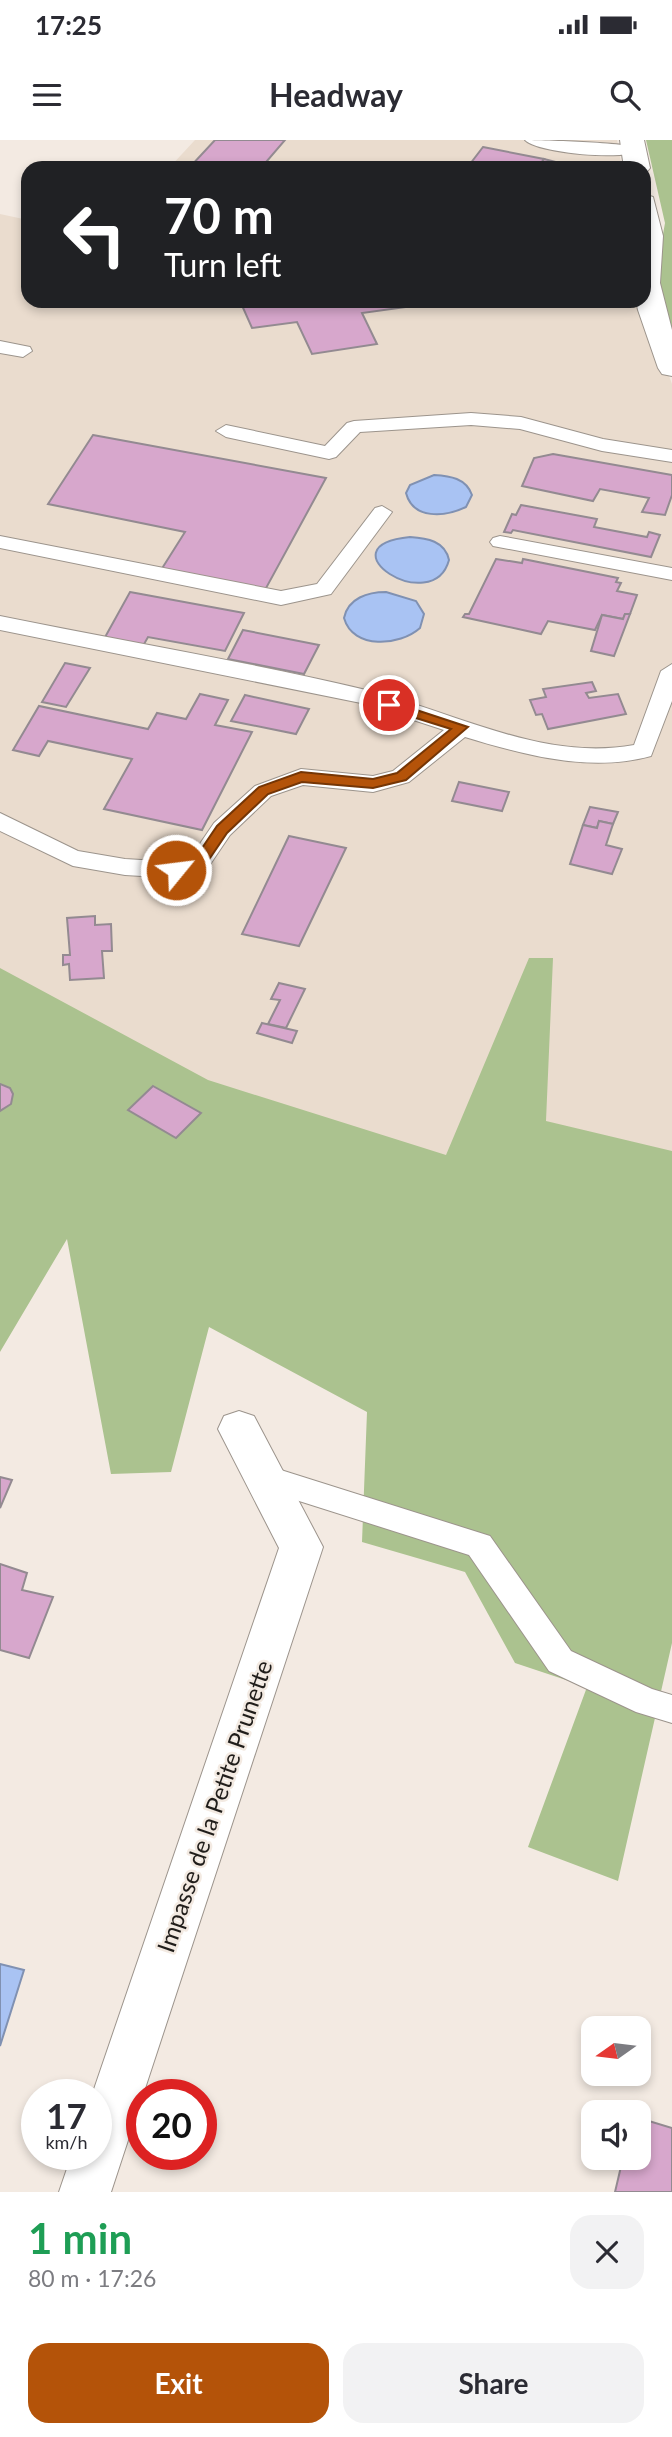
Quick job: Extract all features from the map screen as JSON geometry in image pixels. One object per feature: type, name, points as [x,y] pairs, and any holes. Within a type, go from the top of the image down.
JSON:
[{"type":"street","points":[[651,308],[672,368]]},
{"type":"street","name":"Impasse de la Petite Prunette","points":[[85,2192],[301,1547],[239,1429]]},
{"type":"lane","points":[[533,140],[589,150],[634,152]]},
{"type":"lane","points":[[0,347],[23,351]]},
{"type":"lane","points":[[226,431],[329,453],[354,427],[483,420],[521,423],[602,445],[672,456]]},
{"type":"lane","points":[[0,542],[281,598],[324,589],[382,513]]},
{"type":"lane","points":[[500,542],[672,574]]},
{"type":"lane","points":[[0,623],[365,697],[513,744],[604,758],[643,751],[672,671]]},
{"type":"lane","points":[[0,821],[73,858],[125,867],[176,870],[201,860],[222,829],[264,790],[301,777],[373,784],[401,777],[461,727]]},
{"type":"lane","points":[[265,1478],[479,1545],[560,1661],[647,1702],[672,1709]]},
{"type":"shaded area","points":[[195,140],[617,140],[621,161],[176,161]]},
{"type":"shaded area","points":[[0,214],[21,218],[21,308],[644,308],[672,384],[672,1356],[0,1027]]},
{"type":"green space","points":[[646,140],[672,140],[672,346],[653,291],[665,223]]},
{"type":"green space","points":[[529,958],[553,958],[546,1121],[672,1151],[672,1643],[618,1881],[528,1847],[587,1687],[515,1663],[465,1572],[362,1542],[367,1412],[209,1327],[171,1472],[111,1474],[67,1239],[0,1352],[0,968],[208,1080],[446,1155]]},
{"type":"water","points":[[434,475],[451,477],[466,485],[472,495],[466,507],[440,514],[431,514],[415,508],[406,493],[410,485]]},
{"type":"water","points":[[410,537],[429,540],[444,549],[449,560],[439,576],[424,583],[406,581],[390,574],[379,564],[376,553],[385,543]]},
{"type":"water","points":[[386,592],[416,601],[424,614],[420,628],[401,639],[390,641],[378,642],[357,636],[344,618],[346,611],[354,601],[366,595]]},
{"type":"water","points":[[0,1964],[24,1970],[0,2046]]},
{"type":"building","points":[[215,140],[285,140],[267,161],[196,161]]},
{"type":"building","points":[[483,147],[544,159],[543,161],[472,161]]},
{"type":"building","points":[[243,308],[399,308],[362,313],[377,344],[312,354],[297,322],[252,328]]},
{"type":"building","points":[[93,435],[326,478],[265,590],[161,570],[185,532],[48,504]]},
{"type":"building","points":[[553,454],[672,475],[672,495],[665,515],[642,512],[649,498],[600,489],[593,501],[522,486],[534,458]]},
{"type":"building","points":[[521,505],[597,519],[594,527],[647,537],[649,532],[660,535],[651,557],[513,530],[511,533],[504,532],[512,514],[516,515]]},
{"type":"building","points":[[496,559],[522,563],[523,559],[618,578],[616,582],[621,583],[617,591],[637,595],[630,614],[625,614],[623,619],[602,615],[595,630],[548,621],[541,634],[463,617],[469,614]]},
{"type":"building","points":[[130,592],[244,613],[225,651],[148,637],[143,646],[104,639]]},
{"type":"building","points":[[625,614],[630,614],[614,656],[591,651],[602,615],[623,619]]},
{"type":"building","points":[[243,630],[319,645],[304,674],[228,659]]},
{"type":"building","points":[[65,663],[90,668],[66,707],[42,702]]},
{"type":"building","points":[[592,682],[596,691],[586,693],[589,698],[618,694],[626,714],[548,729],[542,714],[536,715],[530,700],[546,697],[543,689]]},
{"type":"building","points":[[200,694],[228,700],[215,725],[252,732],[202,830],[104,809],[132,759],[48,741],[39,756],[13,750],[39,706],[148,729],[157,713],[186,719]]},
{"type":"building","points":[[245,695],[309,709],[296,734],[231,721]]},
{"type":"building","points":[[459,782],[509,792],[502,811],[452,801]]},
{"type":"building","points":[[590,807],[618,812],[613,824],[599,821],[597,828],[583,825]]},
{"type":"building","points":[[599,821],[613,824],[606,845],[622,849],[612,874],[570,864],[583,825],[597,828]]},
{"type":"building","points":[[289,836],[346,848],[299,946],[242,934]]},
{"type":"building","points":[[95,916],[95,925],[111,924],[112,951],[102,951],[104,978],[70,980],[69,964],[63,965],[63,955],[70,955],[67,918]]},
{"type":"building","points":[[279,983],[305,989],[286,1028],[268,1024],[280,1000],[271,999]]},
{"type":"building","points":[[262,1023],[297,1031],[292,1043],[257,1033]]},
{"type":"building","points":[[0,1084],[10,1088],[13,1094],[11,1104],[0,1111]]},
{"type":"building","points":[[153,1086],[201,1113],[176,1138],[128,1110]]},
{"type":"building","points":[[0,1477],[12,1480],[0,1508]]},
{"type":"building","points":[[0,1564],[27,1573],[22,1590],[53,1597],[29,1658],[0,1650]]},
{"type":"building","points":[[651,2122],[672,2128],[672,2192],[615,2192],[620,2170],[651,2170]]},
{"type":"route","points":[[176,870],[201,860],[222,829],[264,790],[301,777],[373,784],[401,777],[461,727],[389,705]]}]
